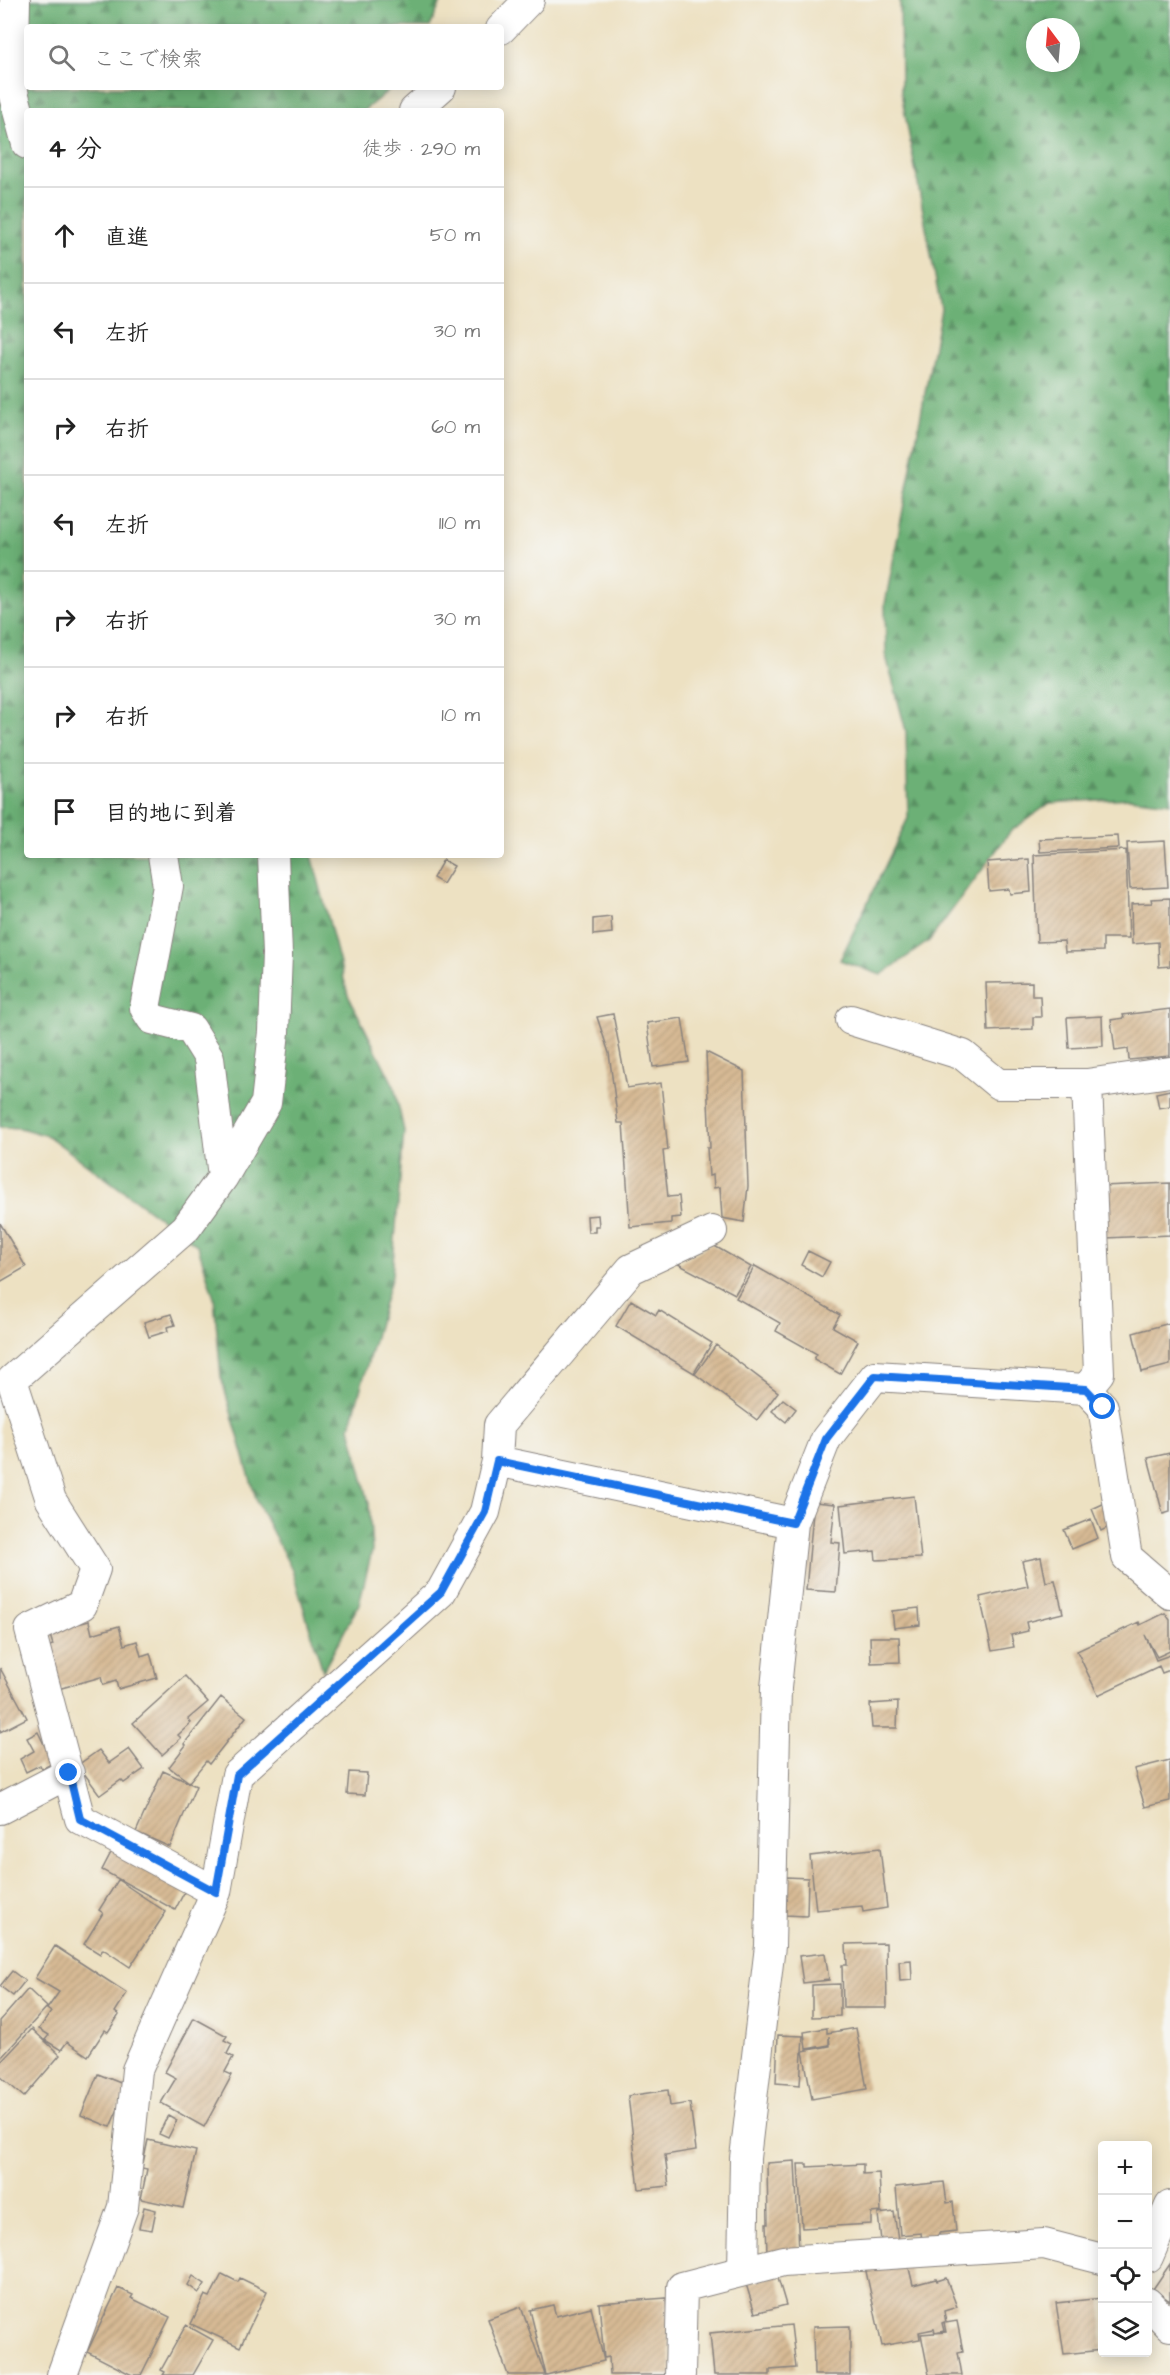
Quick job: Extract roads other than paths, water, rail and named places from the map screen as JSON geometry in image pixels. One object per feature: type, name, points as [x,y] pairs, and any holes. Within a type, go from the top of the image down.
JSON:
[{"type":"street","points":[[15,0],[13,92],[24,133]]},
{"type":"street","points":[[504,26],[529,0]]},
{"type":"street","points":[[417,108],[438,90]]},
{"type":"street","points":[[163,858],[168,886],[145,1008],[152,1019],[191,1029],[209,1058],[223,1177]]},
{"type":"street","points":[[216,1892],[80,1819],[30,1630],[82,1605],[95,1569],[51,1500],[12,1380],[186,1228],[223,1177],[266,1103],[274,1032],[277,954],[273,858]]},
{"type":"street","points":[[851,1020],[963,1055],[998,1083],[1087,1084],[1170,1072]]},
{"type":"street","points":[[1086,1389],[1099,1373],[1087,1084]]},
{"type":"street","points":[[62,2375],[123,2207],[137,2070],[216,1892],[237,1775],[441,1592],[485,1512],[497,1461],[499,1425],[631,1269],[712,1231]]},
{"type":"street","points":[[743,2271],[745,2158],[770,1946],[776,1688],[793,1523],[826,1439],[875,1376],[1086,1389],[1103,1407],[1127,1557],[1170,1594]]},
{"type":"street","points":[[497,1461],[793,1523]]},
{"type":"street","points":[[0,1809],[69,1773]]},
{"type":"street","points":[[1151,2249],[1170,2206]]},
{"type":"street","points":[[680,2375],[682,2287],[783,2261],[1044,2244],[1098,2258]]},
{"type":"street","points":[[1152,2307],[1170,2326]]}]
